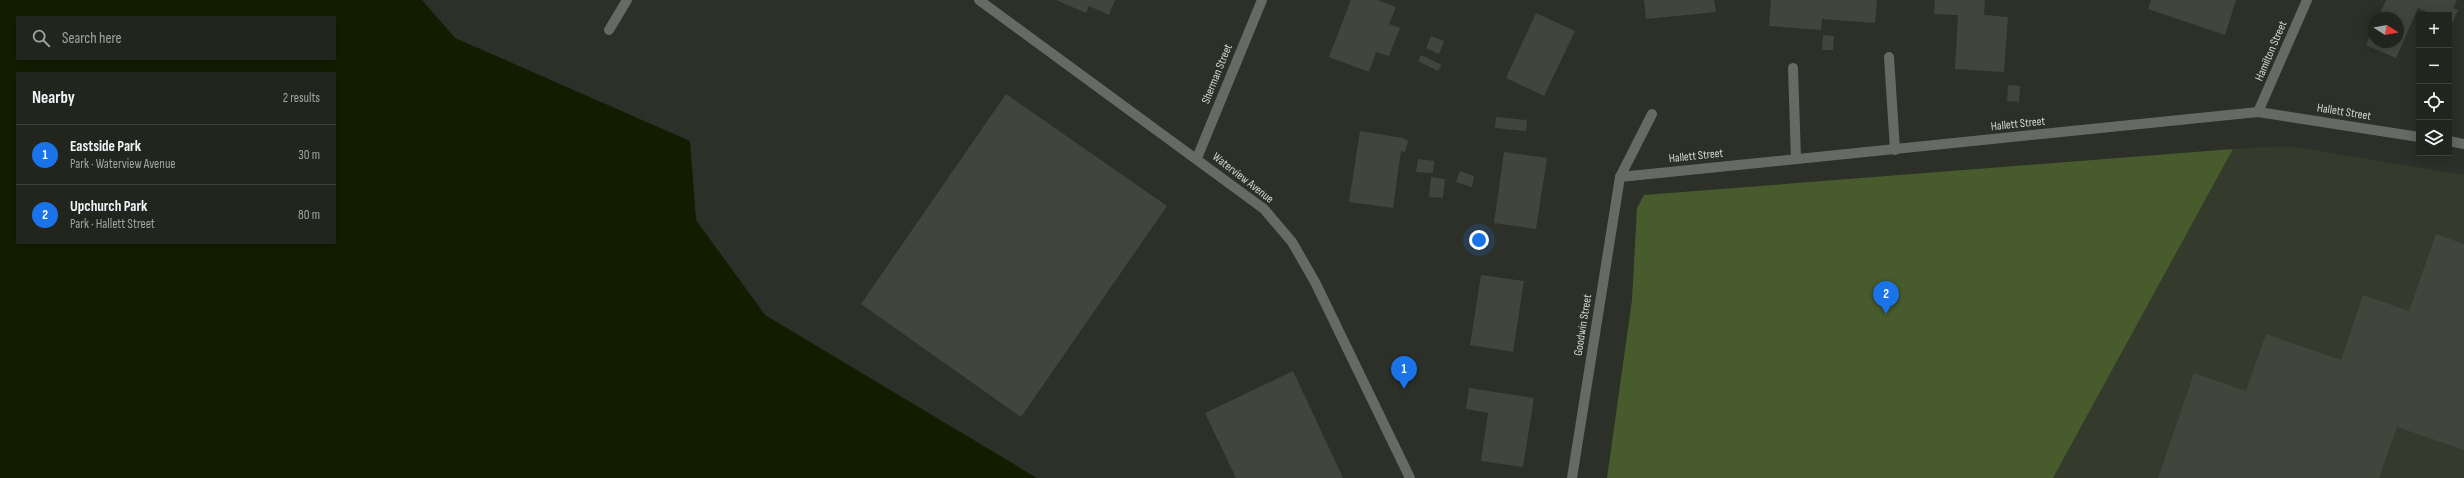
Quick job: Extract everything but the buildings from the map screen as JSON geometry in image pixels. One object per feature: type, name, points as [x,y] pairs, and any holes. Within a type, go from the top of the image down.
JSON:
[{"type":"street","points":[[609,30],[628,0]]},
{"type":"street","name":"Waterview Avenue","points":[[979,0],[1197,158],[1264,209],[1292,242],[1315,282],[1410,478]]},
{"type":"street","name":"Sherman Street","points":[[1197,158],[1262,0]]},
{"type":"street","name":"Hamilton Street","points":[[2258,112],[2307,0]]},
{"type":"street","points":[[1889,57],[1895,150]]},
{"type":"street","points":[[1792,68],[1796,159]]},
{"type":"street","name":"Hallett Street","points":[[1620,177],[2258,112],[2416,137]]},
{"type":"street","name":"Goodwin Street","points":[[1572,478],[1620,177],[1652,114]]},
{"type":"street","points":[[2452,142],[2464,144]]},
{"type":"shaded area","points":[[0,0],[422,0],[455,38],[690,141],[696,220],[765,315],[1037,478],[0,478]]},
{"type":"shaded area","points":[[2290,146],[2464,175],[2464,478],[2053,478],[2233,149]]},
{"type":"green space","points":[[2233,149],[2053,478],[1607,478],[1632,300],[1637,208],[1644,195]]},
{"type":"place","name":"Upchurch Park","points":[[1886,314]]},
{"type":"place","name":"Eastside Park","points":[[1404,389]]}]
